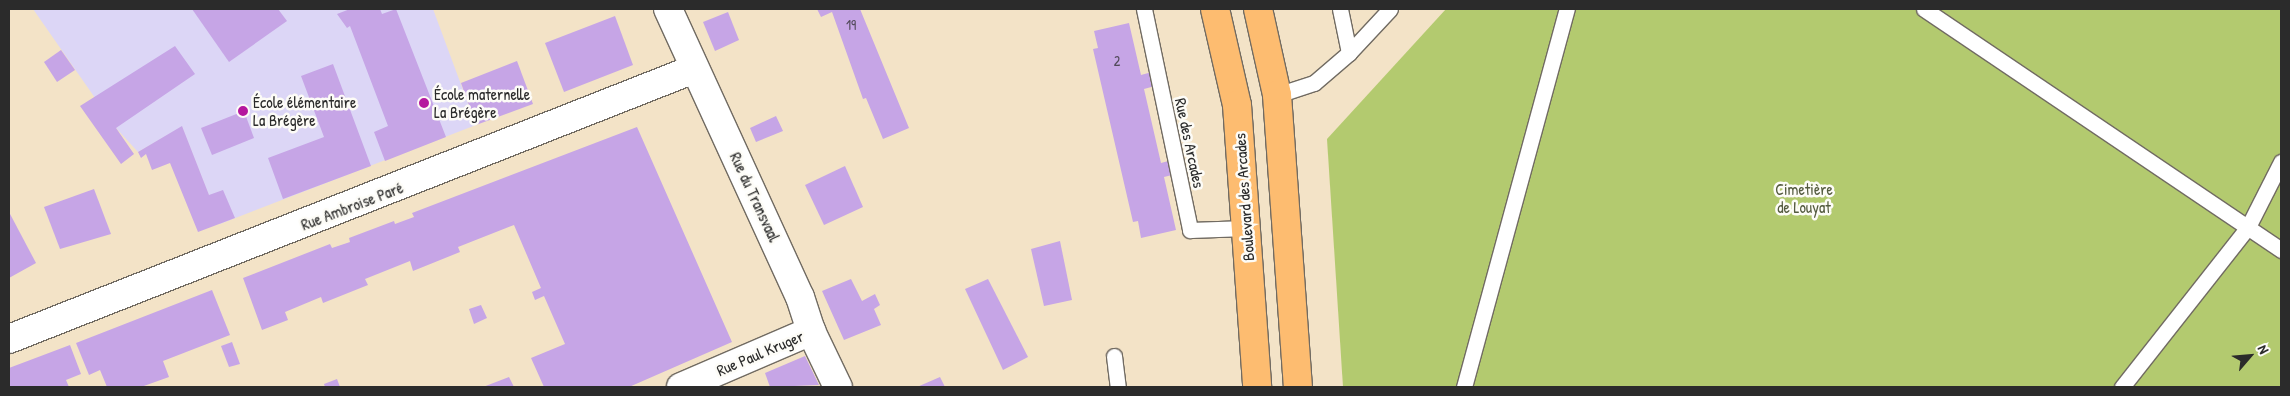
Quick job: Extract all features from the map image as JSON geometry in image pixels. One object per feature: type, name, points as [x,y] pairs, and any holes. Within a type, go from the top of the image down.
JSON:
[{"type":"main road","name":"Boulevard des Arcades","points":[[1215,9],[1237,105],[1257,387]]},
{"type":"main road","points":[[1258,9],[1277,95],[1298,387]]},
{"type":"street","name":"Rue du Transvaal","points":[[668,9],[800,297],[811,331],[838,387]]},
{"type":"street","name":"Rue Ambroise Paré","points":[[9,339],[694,69]]},
{"type":"street","name":"Rue Paul Kruger","points":[[681,387],[811,331]]},
{"type":"lane","name":"Rue des Arcades","points":[[1144,9],[1190,230],[1246,228]]},
{"type":"lane","points":[[1340,9],[1349,53]]},
{"type":"lane","points":[[1277,95],[1314,83],[1349,53],[1390,9]]},
{"type":"lane","points":[[1464,387],[1567,9]]},
{"type":"lane","points":[[1924,9],[2281,250]]},
{"type":"lane","points":[[2122,387],[2248,227],[2281,162]]},
{"type":"lane","points":[[1114,356],[1118,387]]},
{"type":"shaded area","name":"École élémentaire La Brégère","points":[[33,9],[433,9],[476,125],[220,224],[182,127],[138,152],[116,128]]},
{"type":"green space","name":"Cimetière de Louyat","points":[[1446,9],[2281,9],[2281,387],[1343,387],[1327,139]]},
{"type":"building","points":[[192,9],[278,9],[287,21],[229,62]]},
{"type":"building","name":"École maternelle La Brégère","points":[[350,9],[380,9],[382,14],[396,9],[446,137],[385,161],[374,132],[388,126],[350,26],[347,28],[337,14]]},
{"type":"building","points":[[817,9],[860,9],[909,128],[883,139],[866,98],[863,99],[832,12],[821,17]]},
{"type":"building","points":[[728,12],[739,40],[715,51],[703,22]]},
{"type":"building","points":[[615,16],[633,65],[564,92],[545,43]]},
{"type":"building","points":[[1129,23],[1141,75],[1152,72],[1155,86],[1144,89],[1161,163],[1172,160],[1176,174],[1164,177],[1176,230],[1141,238],[1138,221],[1133,222],[1093,49],[1098,48],[1094,31]]},
{"type":"building","points":[[175,46],[195,74],[116,128],[134,154],[121,164],[80,106]]},
{"type":"building","points":[[61,50],[75,70],[57,82],[44,62]]},
{"type":"building","points":[[517,61],[533,104],[476,125],[461,83]]},
{"type":"building","points":[[333,64],[371,166],[283,199],[268,158],[324,137],[301,76]]},
{"type":"building","points":[[244,111],[254,138],[212,155],[201,128]]},
{"type":"building","points":[[776,116],[783,131],[756,142],[750,128]]},
{"type":"building","points":[[182,126],[209,195],[223,190],[235,218],[198,232],[170,163],[152,170],[146,154],[141,158],[138,152]]},
{"type":"building","points":[[637,127],[732,342],[629,387],[544,387],[531,358],[565,344],[544,296],[535,300],[532,292],[541,288],[514,225],[458,247],[460,252],[413,271],[410,261],[365,279],[368,285],[323,303],[321,297],[285,312],[288,320],[262,330],[243,278],[330,244],[332,248],[350,242],[349,238],[394,221],[395,224],[414,217],[412,213]]},
{"type":"building","points":[[845,166],[863,207],[824,225],[805,185]]},
{"type":"building","points":[[94,189],[111,234],[60,249],[44,207]]},
{"type":"building","points":[[9,212],[36,263],[9,278]]},
{"type":"building","points":[[1060,241],[1072,300],[1044,306],[1031,249]]},
{"type":"building","points":[[851,279],[862,301],[875,294],[880,305],[874,309],[881,325],[844,340],[822,291]]},
{"type":"building","points":[[988,279],[1028,357],[1003,370],[965,289]]},
{"type":"building","points":[[212,290],[230,335],[163,361],[169,377],[141,387],[107,387],[100,370],[89,375],[76,343]]},
{"type":"building","points":[[481,305],[487,318],[474,324],[469,309]]},
{"type":"building","points":[[232,342],[240,364],[229,367],[221,346]]},
{"type":"building","points":[[70,345],[81,374],[66,380],[69,387],[9,387],[9,368]]},
{"type":"building","points":[[805,356],[819,385],[770,387],[765,373]]},
{"type":"building","points":[[509,377],[514,387],[483,387]]},
{"type":"building","points":[[940,377],[945,387],[917,387]]},
{"type":"building","points":[[337,379],[340,387],[325,387],[324,384]]},
{"type":"place","name":"École maternelle La Brégère","points":[[424,103]]},
{"type":"place","name":"École élémentaire La Brégère","points":[[243,111]]}]
